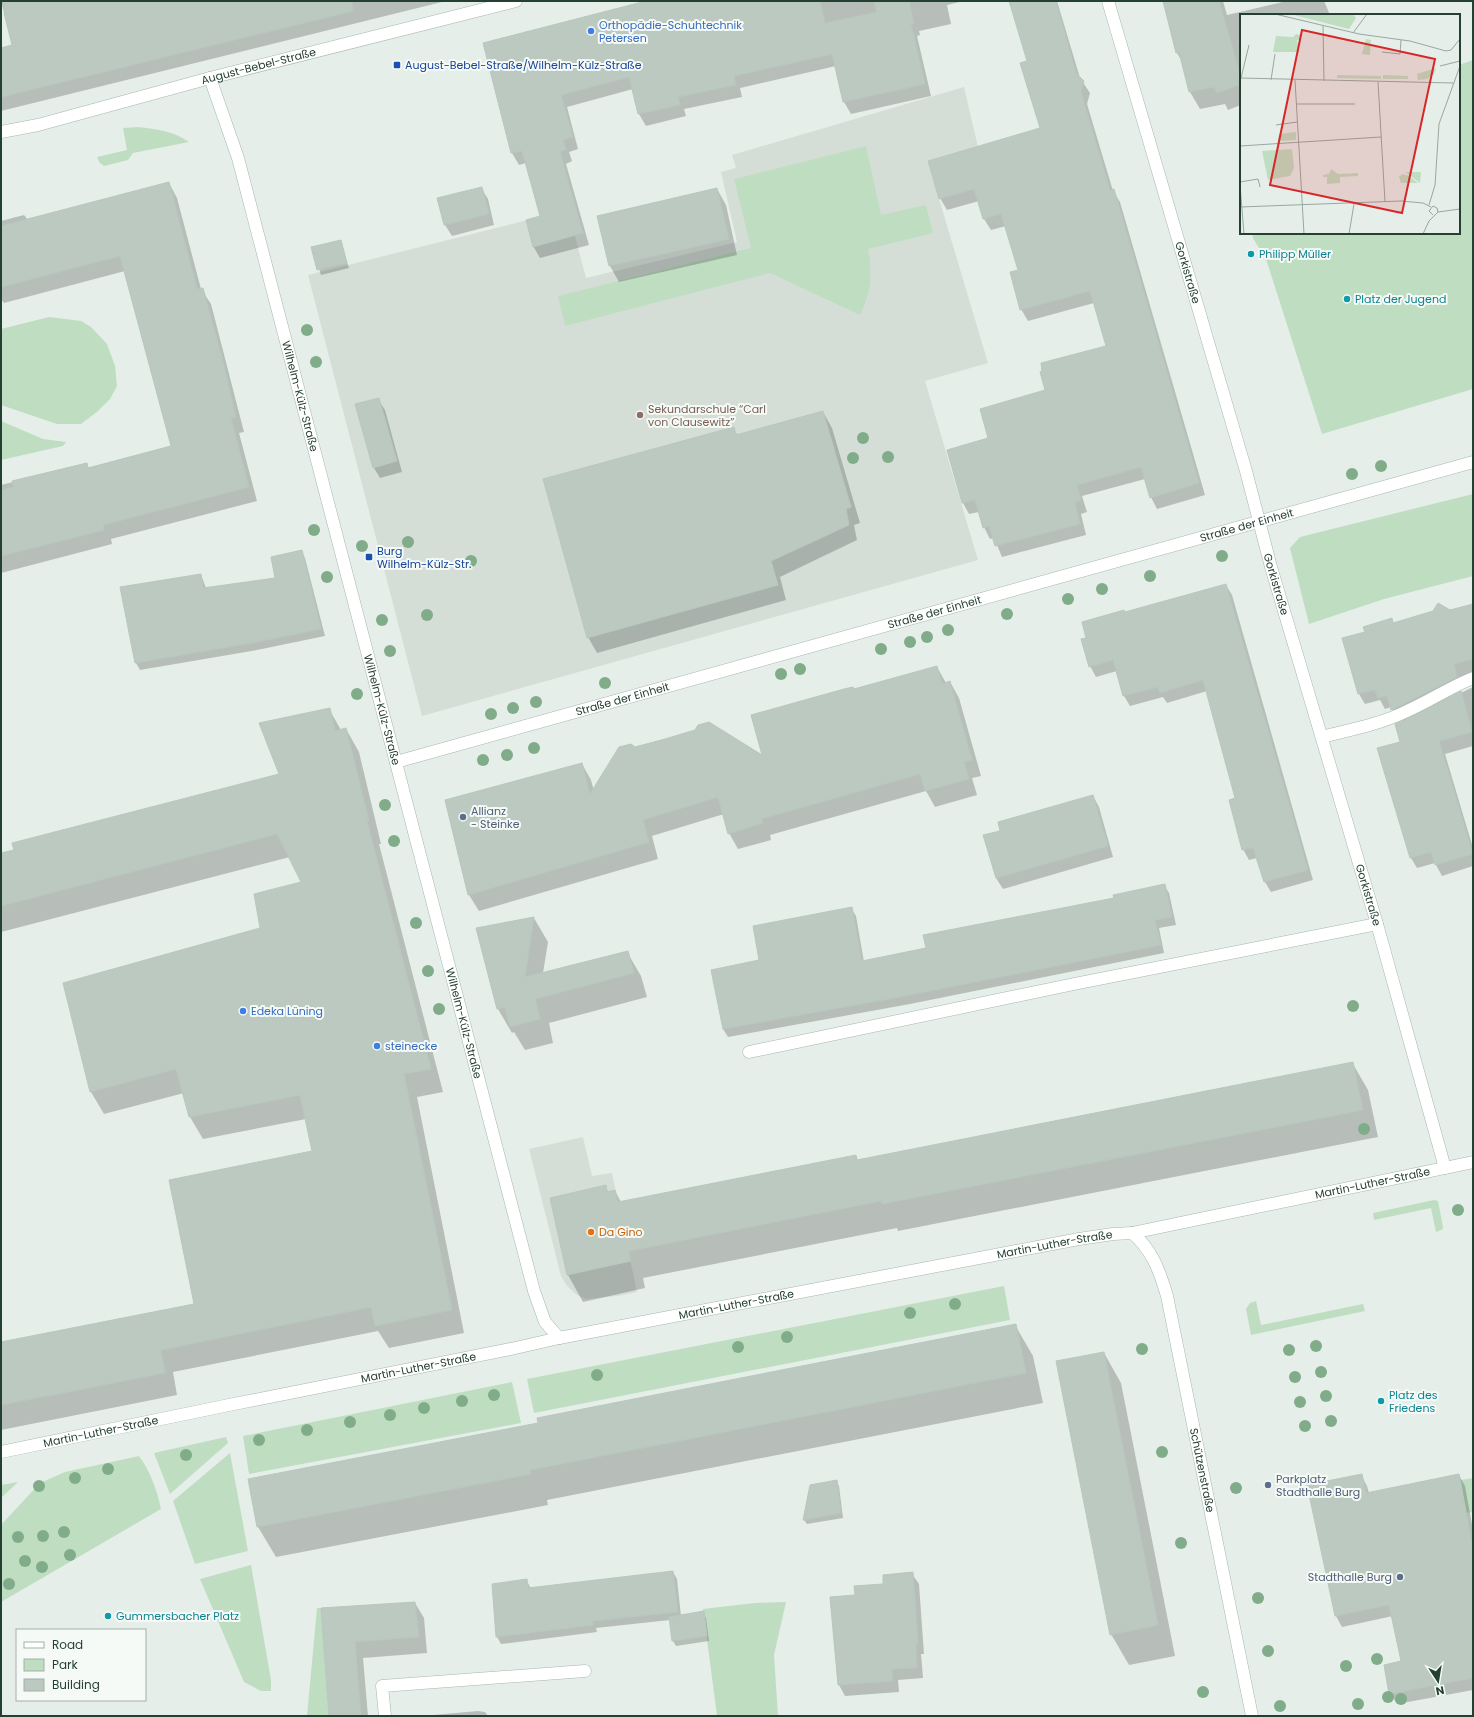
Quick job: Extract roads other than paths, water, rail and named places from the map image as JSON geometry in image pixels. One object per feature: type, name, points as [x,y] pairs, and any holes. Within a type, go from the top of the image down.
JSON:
[{"type":"street","name":"August-Bebel-Straße","points":[[1,132],[38,125],[210,78],[516,1]]},
{"type":"street","name":"Gorkistraße","points":[[1108,1],[1377,924],[1445,1168]]},
{"type":"street","name":"Wilhelm-Külz-Straße","points":[[210,78],[238,158],[534,1291],[545,1322],[559,1338]]},
{"type":"street","name":"Straße der Einheit","points":[[396,762],[1473,462]]},
{"type":"street","points":[[1322,738],[1359,728],[1406,712],[1460,682],[1473,678]]},
{"type":"street","points":[[749,1052],[1059,987],[1377,924]]},
{"type":"street","name":"Martin-Luther-Straße","points":[[1,1452],[237,1403],[511,1350],[559,1338],[643,1324],[1078,1239],[1132,1233],[1473,1162]]},
{"type":"street","name":"Schützenstraße","points":[[1132,1233],[1143,1242],[1151,1256],[1160,1274],[1166,1296],[1252,1716]]},
{"type":"street","points":[[385,1716],[382,1686],[585,1672]]},
{"type":"place","name":"Orthopädie-Schuhtechnik Petersen","points":[[591,31]]},
{"type":"place","name":"August-Bebel-Straße/Wilhelm-Külz-Straße","points":[[397,65]]},
{"type":"place","name":"Philipp Müller","points":[[1251,254]]},
{"type":"place","name":"Platz der Jugend","points":[[1347,299]]},
{"type":"place","name":"Sekundarschule “Carl von Clausewitz”","points":[[640,415]]},
{"type":"place","name":"Burg Wilhelm-Külz-Str.","points":[[369,557]]},
{"type":"place","name":"Allianz - Steinke","points":[[463,817]]},
{"type":"place","name":"Edeka Lüning","points":[[243,1011]]},
{"type":"place","name":"steinecke","points":[[377,1046]]},
{"type":"place","name":"Da Gino","points":[[591,1232]]},
{"type":"place","name":"Platz des Friedens","points":[[1381,1401]]},
{"type":"place","name":"Parkplatz Stadthalle Burg","points":[[1268,1485]]},
{"type":"place","name":"Stadthalle Burg","points":[[1400,1577]]},
{"type":"place","name":"Gummersbacher Platz","points":[[108,1616]]}]
